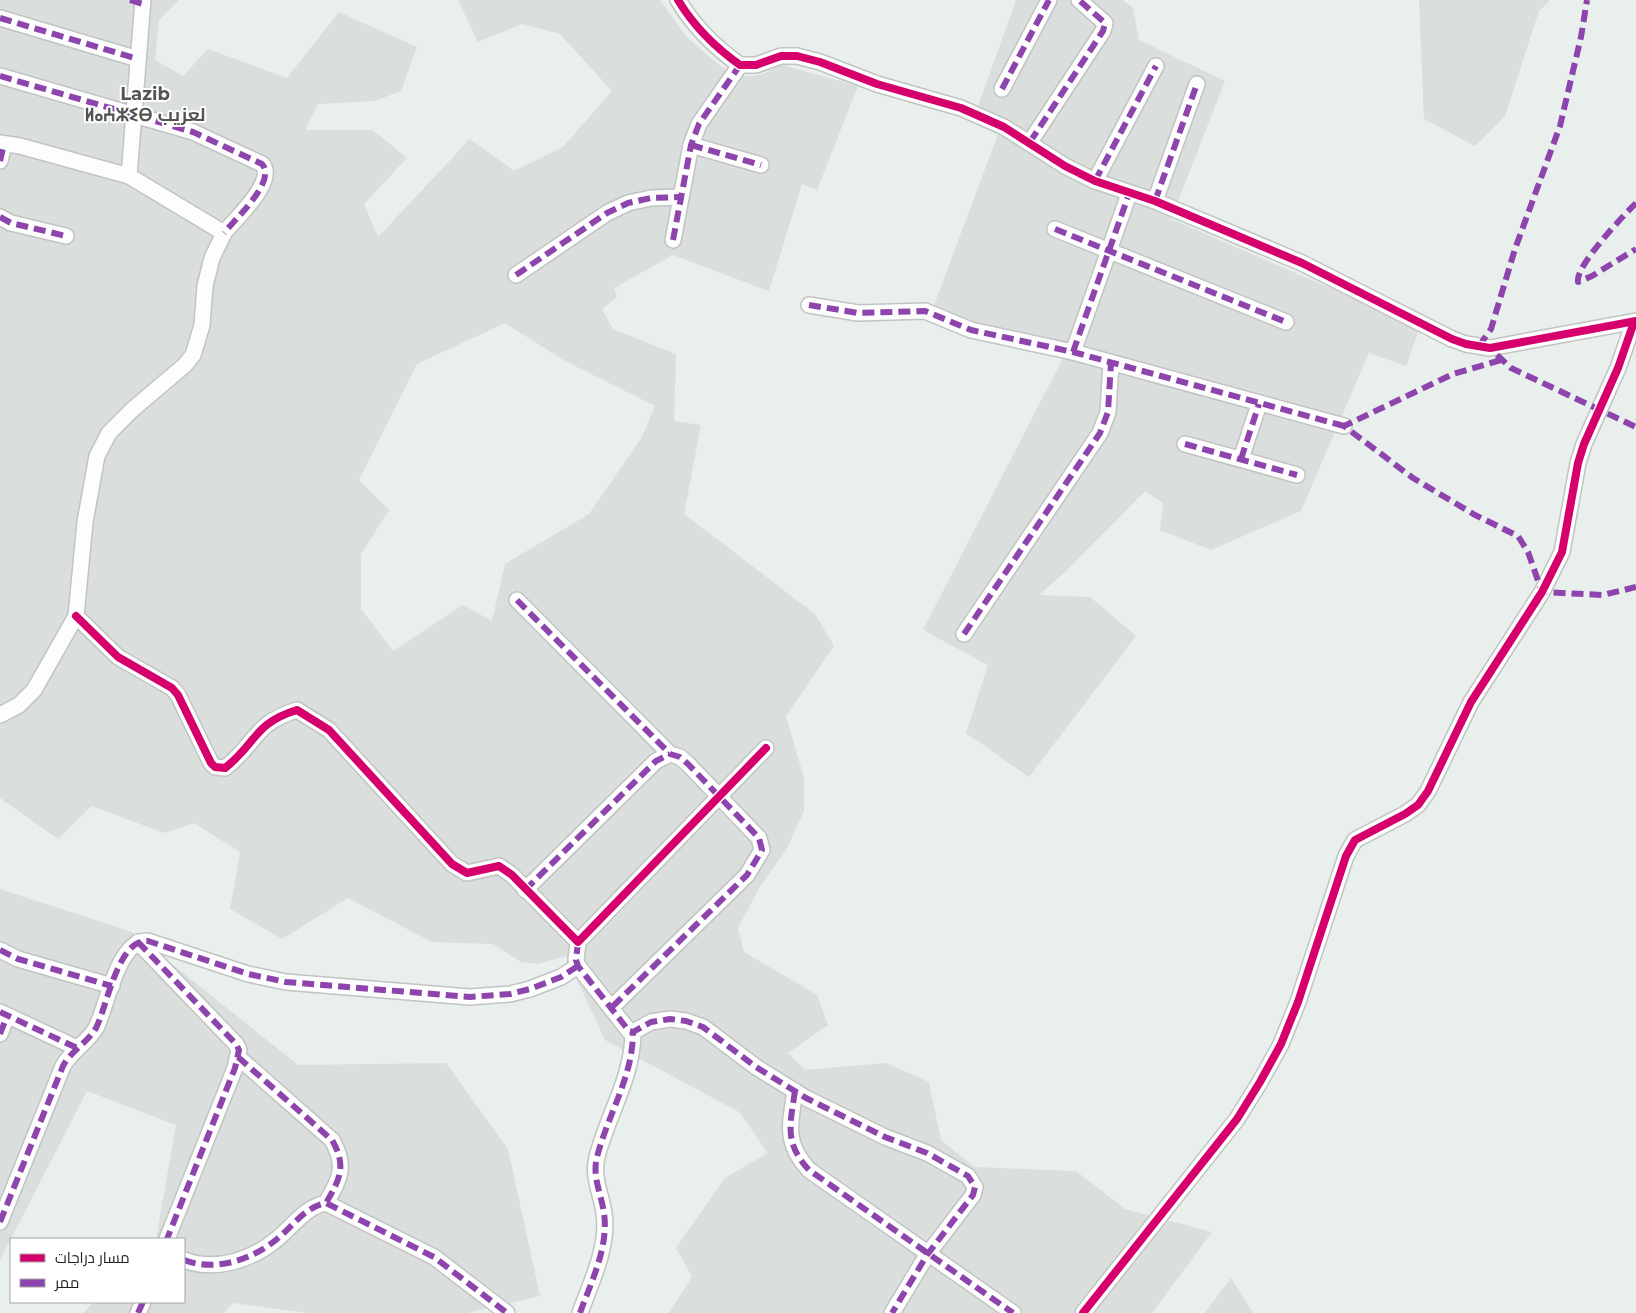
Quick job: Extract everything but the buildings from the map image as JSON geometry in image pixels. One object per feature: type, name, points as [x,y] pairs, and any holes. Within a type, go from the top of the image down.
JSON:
[{"type":"street","points":[[678,0],[685,12],[701,29],[740,65],[756,65],[781,56],[797,56],[877,84],[961,108],[1004,127],[1065,166],[1095,181],[1154,201],[1302,263],[1452,339],[1466,344],[1490,348],[1635,321]]},
{"type":"street","points":[[1002,89],[1049,0]]},
{"type":"street","points":[[1030,142],[1103,32],[1105,22],[1078,0]]},
{"type":"street","points":[[129,176],[138,59],[139,1]]},
{"type":"street","points":[[0,18],[138,59]]},
{"type":"street","points":[[673,240],[691,145],[699,124],[740,65]]},
{"type":"street","points":[[1095,181],[1156,66]]},
{"type":"street","points":[[0,76],[193,132],[254,160],[266,169],[267,175],[263,186],[224,233],[212,258],[205,286],[202,326],[193,355],[185,365],[133,409],[115,427],[97,456],[85,522],[76,616],[34,690],[19,705],[0,715]]},
{"type":"street","points":[[1154,201],[1197,84]]},
{"type":"street","points":[[0,162],[2,144],[129,176],[224,233]]},
{"type":"street","points":[[691,145],[761,165]]},
{"type":"street","points":[[1073,352],[1129,194]]},
{"type":"street","points":[[516,275],[607,213],[628,202],[681,196]]},
{"type":"street","points":[[0,217],[11,223],[66,236]]},
{"type":"street","points":[[1054,230],[1109,250],[1286,322]]},
{"type":"street","points":[[809,305],[858,312],[925,311],[971,330],[1073,352],[1344,426]]},
{"type":"street","points":[[1083,1313],[1237,1118],[1281,1044],[1298,1002],[1346,856],[1355,840],[1370,830],[1405,814],[1418,805],[1428,792],[1471,702],[1542,592],[1562,552],[1584,444],[1597,410],[1618,368],[1635,321]]},
{"type":"street","points":[[964,634],[1100,433],[1108,412],[1111,363]]},
{"type":"street","points":[[1241,459],[1259,404]]},
{"type":"street","points":[[1185,444],[1297,475]]},
{"type":"street","points":[[517,600],[670,754],[680,757],[760,838],[762,850],[756,863],[747,875],[611,1008]]},
{"type":"street","points":[[76,616],[118,657],[166,683],[178,695],[211,763],[215,767],[225,768],[259,730],[278,716],[297,710],[329,730],[452,864],[467,873],[499,866],[512,876],[578,942]]},
{"type":"street","points":[[633,1032],[625,1026],[578,966],[576,960],[578,942],[766,748]]},
{"type":"street","points":[[525,890],[656,761],[670,754]]},
{"type":"street","points":[[0,1222],[63,1066],[95,1029],[127,952],[138,942],[148,941],[248,974],[286,982],[470,997],[510,994],[530,989],[561,977],[578,966]]},
{"type":"street","points":[[138,942],[236,1044],[239,1050],[238,1057],[167,1238]]},
{"type":"street","points":[[0,950],[18,959],[112,986]]},
{"type":"street","points":[[0,1034],[4,1014],[77,1048]]},
{"type":"street","points":[[633,1032],[651,1022],[670,1019],[686,1021],[703,1027],[756,1066],[795,1091],[885,1137],[927,1153],[968,1176],[975,1187],[973,1195],[927,1255],[892,1313]]},
{"type":"street","points":[[580,1313],[592,1284],[603,1235],[604,1214],[595,1176],[597,1158],[631,1062],[633,1032]]},
{"type":"street","points":[[185,1260],[199,1266],[219,1265],[247,1258],[276,1240],[311,1208],[326,1203],[337,1185],[340,1173],[340,1153],[332,1140],[238,1057]]},
{"type":"street","points":[[795,1091],[790,1137],[800,1160],[809,1170],[927,1255],[972,1283],[1013,1313]]},
{"type":"street","points":[[326,1203],[434,1257],[508,1313]]},
{"type":"shaded area","points":[[0,0],[179,0],[159,20],[155,60],[183,76],[208,49],[287,78],[339,12],[417,47],[401,91],[375,101],[318,104],[305,130],[373,130],[407,158],[364,204],[378,237],[470,139],[514,171],[563,147],[612,91],[560,34],[522,24],[478,42],[458,0],[660,0],[686,36],[714,61],[736,77],[760,75],[782,65],[858,86],[817,190],[802,184],[769,291],[673,255],[614,288],[617,297],[602,309],[613,329],[676,354],[674,421],[701,425],[684,514],[815,614],[834,646],[786,716],[804,778],[804,811],[786,850],[759,888],[738,928],[744,952],[817,995],[828,1025],[788,1053],[805,1070],[886,1063],[929,1082],[941,1140],[974,1167],[1076,1171],[1125,1209],[1212,1232],[1152,1313],[669,1313],[692,1277],[676,1248],[725,1178],[768,1153],[739,1112],[605,1040],[566,956],[538,964],[521,962],[493,944],[432,942],[348,898],[282,939],[230,909],[240,852],[194,823],[164,833],[92,806],[58,839],[0,798]],"holes":[[[505,323],[565,361],[655,406],[642,437],[589,514],[505,564],[492,621],[463,605],[393,651],[361,609],[361,554],[389,510],[359,480],[417,364]]]},
{"type":"shaded area","points":[[1016,0],[1123,0],[1133,8],[1139,40],[1225,81],[1171,219],[1420,327],[1406,366],[1369,353],[1301,511],[1211,550],[1160,530],[1163,503],[1145,491],[1065,572],[1039,595],[1090,597],[1136,636],[1029,777],[966,733],[988,665],[923,630],[1064,356],[930,316],[1000,129],[976,112]]},
{"type":"shaded area","points":[[1419,0],[1550,0],[1539,11],[1505,116],[1475,146],[1424,119]]},
{"type":"shaded area","points":[[0,889],[132,932],[298,1065],[446,1063],[508,1149],[540,1296],[467,1313],[307,1313],[233,1303],[224,1313],[83,1313],[93,1303],[185,1303],[185,1238],[156,1238],[176,1125],[87,1091],[0,1260]]},
{"type":"shaded area","points":[[1231,1278],[1253,1313],[1205,1313]]},
{"type":"marked path","points":[[130,0],[143,4]]},
{"type":"marked path","points":[[1002,89],[1049,0]]},
{"type":"marked path","points":[[1030,142],[1103,31],[1105,23],[1079,0]]},
{"type":"marked path","points":[[1479,346],[1491,329],[1515,249],[1560,126],[1581,37],[1587,0]]},
{"type":"marked path","points":[[0,18],[138,59]]},
{"type":"marked path","points":[[673,240],[691,145],[699,124],[740,65]]},
{"type":"marked path","points":[[1095,181],[1156,66]]},
{"type":"marked path","points":[[0,76],[193,132],[262,164],[265,171],[260,189],[224,233]]},
{"type":"marked path","points":[[1155,201],[1197,84]]},
{"type":"marked path","points":[[0,161],[4,144]]},
{"type":"marked path","points":[[691,145],[761,165]]},
{"type":"marked path","points":[[1073,352],[1129,194]]},
{"type":"marked path","points":[[516,275],[607,213],[628,203],[651,198],[681,197]]},
{"type":"marked path","points":[[1636,203],[1592,253],[1579,275],[1578,282],[1592,276],[1636,249]]},
{"type":"marked path","points":[[0,217],[11,223],[66,236]]},
{"type":"marked path","points":[[1055,229],[1286,322]]},
{"type":"marked path","points":[[809,305],[858,313],[925,311],[971,330],[1073,352],[1344,426]]},
{"type":"marked path","points":[[1497,355],[1511,368],[1636,427]]},
{"type":"marked path","points":[[1501,360],[1453,374],[1344,426],[1413,478],[1475,515],[1518,536],[1528,552],[1542,592],[1603,595],[1636,587]]},
{"type":"marked path","points":[[964,634],[1100,433],[1108,412],[1111,363]]},
{"type":"marked path","points":[[1241,459],[1259,404]]},
{"type":"marked path","points":[[1185,444],[1297,475]]},
{"type":"marked path","points":[[517,600],[670,754],[680,757],[688,764],[759,838],[762,850],[747,875],[611,1008]]},
{"type":"marked path","points":[[525,890],[656,761],[670,754]]},
{"type":"marked path","points":[[0,1222],[63,1066],[96,1028],[121,962],[129,950],[138,943],[148,941],[248,974],[286,982],[470,997],[510,994],[530,989],[561,977],[578,966]]},
{"type":"marked path","points":[[138,942],[236,1044],[239,1050],[235,1068],[167,1238]]},
{"type":"marked path","points":[[578,942],[576,960],[578,966],[629,1031],[633,1032],[651,1022],[670,1019],[686,1021],[703,1027],[756,1067],[806,1098],[885,1137],[927,1153],[968,1176],[975,1187],[973,1195],[927,1255],[892,1313]]},
{"type":"marked path","points":[[0,950],[18,959],[112,986]]},
{"type":"marked path","points":[[0,1012],[77,1048]]},
{"type":"marked path","points":[[0,1034],[7,1016]]},
{"type":"marked path","points":[[580,1313],[598,1264],[604,1239],[604,1213],[596,1171],[597,1157],[625,1080],[632,1049],[633,1032]]},
{"type":"marked path","points":[[238,1057],[332,1140],[337,1149],[340,1172],[335,1187],[326,1203]]},
{"type":"marked path","points":[[795,1091],[791,1124],[792,1142],[801,1160],[809,1170],[1013,1313]]},
{"type":"marked path","points":[[185,1260],[208,1265],[233,1262],[245,1258],[267,1246],[312,1208],[326,1203],[434,1257],[507,1313]]},
{"type":"marked path","points":[[138,1313],[143,1303]]},
{"type":"cycle path","points":[[678,0],[706,36],[740,65],[756,65],[781,56],[797,56],[820,62],[877,84],[961,108],[1004,127],[1065,166],[1095,181],[1155,201],[1302,263],[1452,339],[1466,344],[1490,348],[1636,321]]},
{"type":"cycle path","points":[[1083,1313],[1237,1119],[1281,1044],[1298,1002],[1346,856],[1355,840],[1405,814],[1418,805],[1428,791],[1471,702],[1542,592],[1562,552],[1578,463],[1584,444],[1618,368],[1634,322]]},
{"type":"cycle path","points":[[76,616],[118,657],[172,688],[178,695],[211,763],[215,767],[225,768],[263,728],[283,715],[297,710],[329,730],[452,864],[467,873],[499,866],[512,875],[578,942],[766,748]]},
{"type":"district","name":"Lazib ⵍⴰⵄⵣⵉⴱ لعزيب","points":[[145,104]]}]
